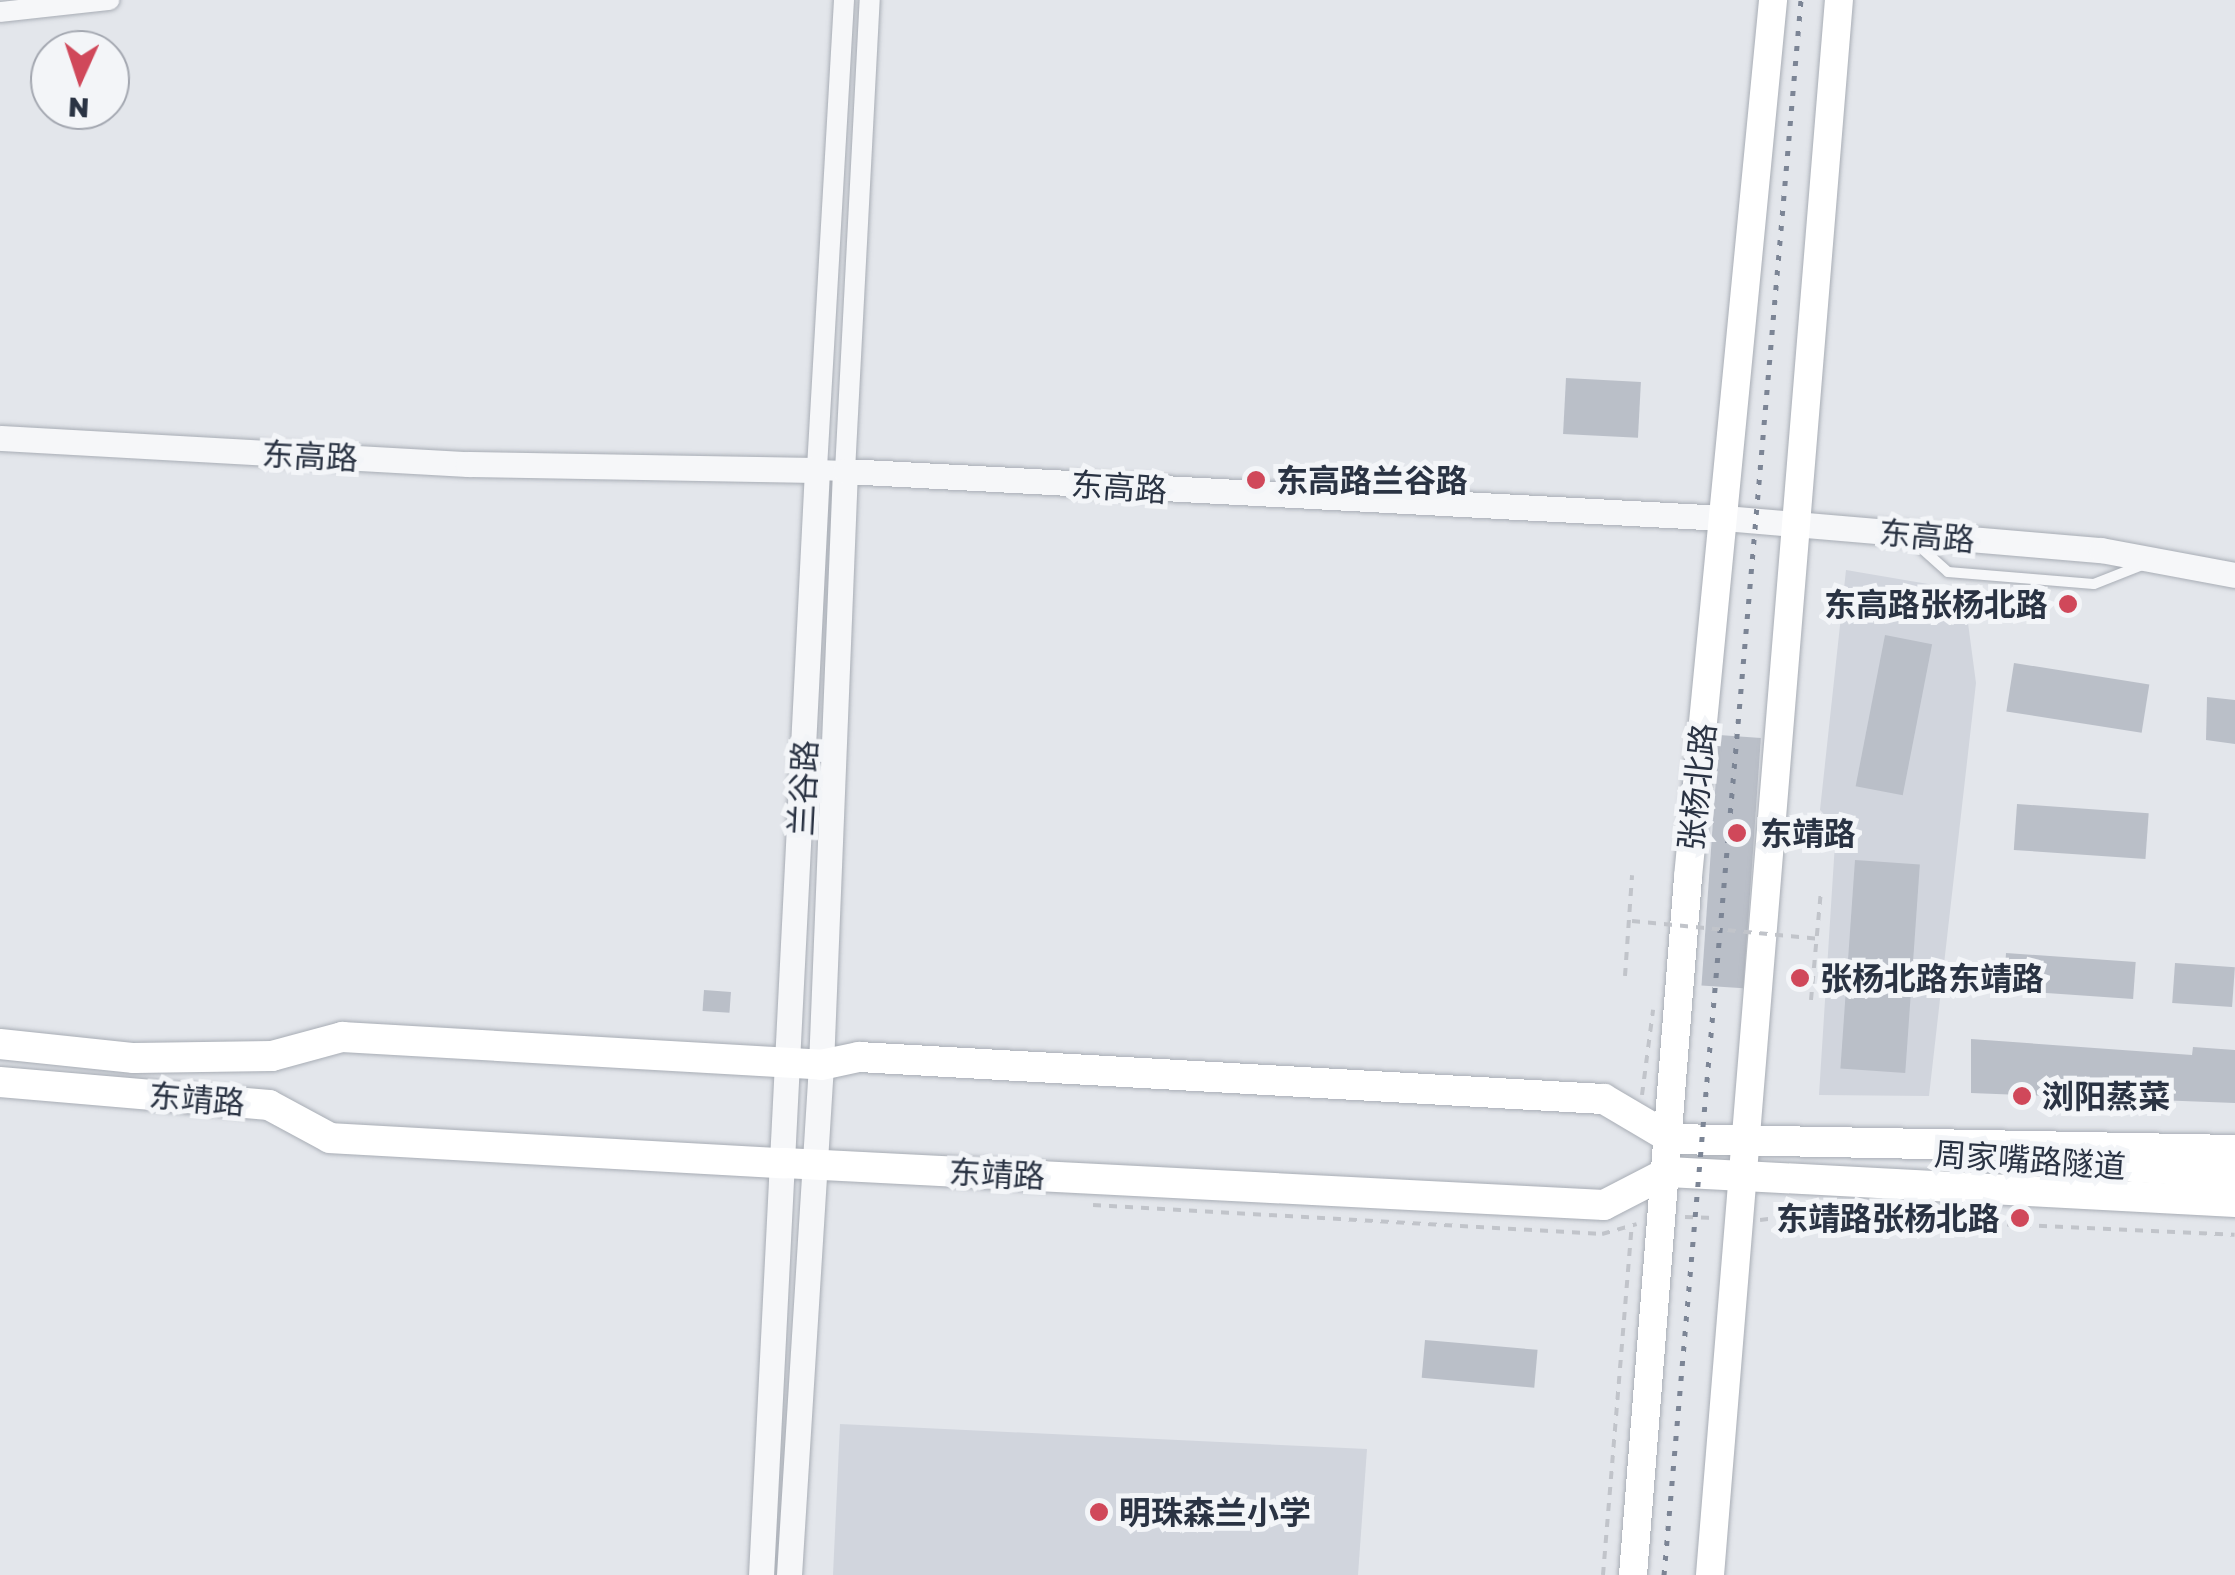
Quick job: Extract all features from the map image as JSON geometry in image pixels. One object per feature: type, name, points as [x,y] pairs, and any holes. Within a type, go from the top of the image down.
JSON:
[{"type":"main road","name":"张杨北路","points":[[1633,1575],[1672,1139],[1688,877],[1773,0]]},
{"type":"main road","points":[[1710,1575],[1750,1142],[1794,525],[1839,0]]},
{"type":"main road","name":"东靖路","points":[[0,1044],[134,1058],[272,1056],[342,1037],[821,1066],[859,1057],[1604,1099],[1672,1139],[1824,1146],[2235,1150]]},
{"type":"main road","name":"东靖路","points":[[0,1082],[270,1105],[330,1138],[799,1164],[1604,1204],[1668,1172],[2235,1202]]},
{"type":"main road","name":"周家嘴路隧道","points":[[1824,1146],[2235,1173]]},
{"type":"street","points":[[0,12],[108,0]]},
{"type":"street","name":"兰谷路","points":[[789,1575],[799,1164],[790,1064],[817,470],[844,0]]},
{"type":"street","name":"兰谷路","points":[[761,1575],[799,1164],[821,1066],[870,0]]},
{"type":"street","name":"东高路","points":[[0,438],[468,464],[846,471],[1725,518],[2155,559],[2235,575]]},
{"type":"path","points":[[1625,976],[1632,921],[1632,875]]},
{"type":"path","points":[[1811,1000],[1820,939],[1821,890]]},
{"type":"path","points":[[1632,921],[1820,939]]},
{"type":"shaded area","points":[[1846,570],[1934,585],[1968,623],[1976,683],[1929,1096],[1819,1095],[1836,827],[1820,810]]},
{"type":"shaded area","name":"明珠森兰小学","points":[[840,1424],[1367,1449],[1358,1575],[833,1575]]},
{"type":"building","points":[[1566,378],[1641,382],[1638,438],[1563,434]]},
{"type":"building","points":[[1885,635],[1932,644],[1903,795],[1856,786]]},
{"type":"building","points":[[2014,663],[2149,684],[2142,733],[2006,711]]},
{"type":"building","points":[[2207,697],[2235,700],[2235,744],[2206,740]]},
{"type":"building","points":[[1719,735],[1761,738],[1743,988],[1701,985]]},
{"type":"building","points":[[2017,804],[2149,813],[2145,859],[2014,850]]},
{"type":"building","points":[[1855,860],[1920,865],[1905,1073],[1840,1068]]},
{"type":"building","points":[[2006,953],[2136,962],[2133,999],[2003,990]]},
{"type":"building","points":[[2175,963],[2235,967],[2232,1007],[2172,1003]]},
{"type":"building","points":[[704,990],[731,992],[729,1013],[703,1011]]},
{"type":"building","points":[[1971,1039],[2192,1055],[2193,1047],[2235,1050],[2235,1103],[1971,1093]]},
{"type":"building","points":[[1425,1340],[1538,1350],[1534,1388],[1422,1378]]},
{"type":"railway","points":[[1664,1575],[1801,0]]},
{"type":"place","name":"东高路兰谷路","points":[[1256,480]]},
{"type":"place","name":"东高路张杨北路","points":[[2068,604]]},
{"type":"place","name":"东靖路","points":[[1737,833]]},
{"type":"place","name":"张杨北路东靖路","points":[[1800,978]]},
{"type":"place","name":"浏阳蒸菜","points":[[2022,1096]]},
{"type":"place","name":"东靖路张杨北路","points":[[2020,1218]]},
{"type":"place","name":"明珠森兰小学","points":[[1099,1512]]}]
